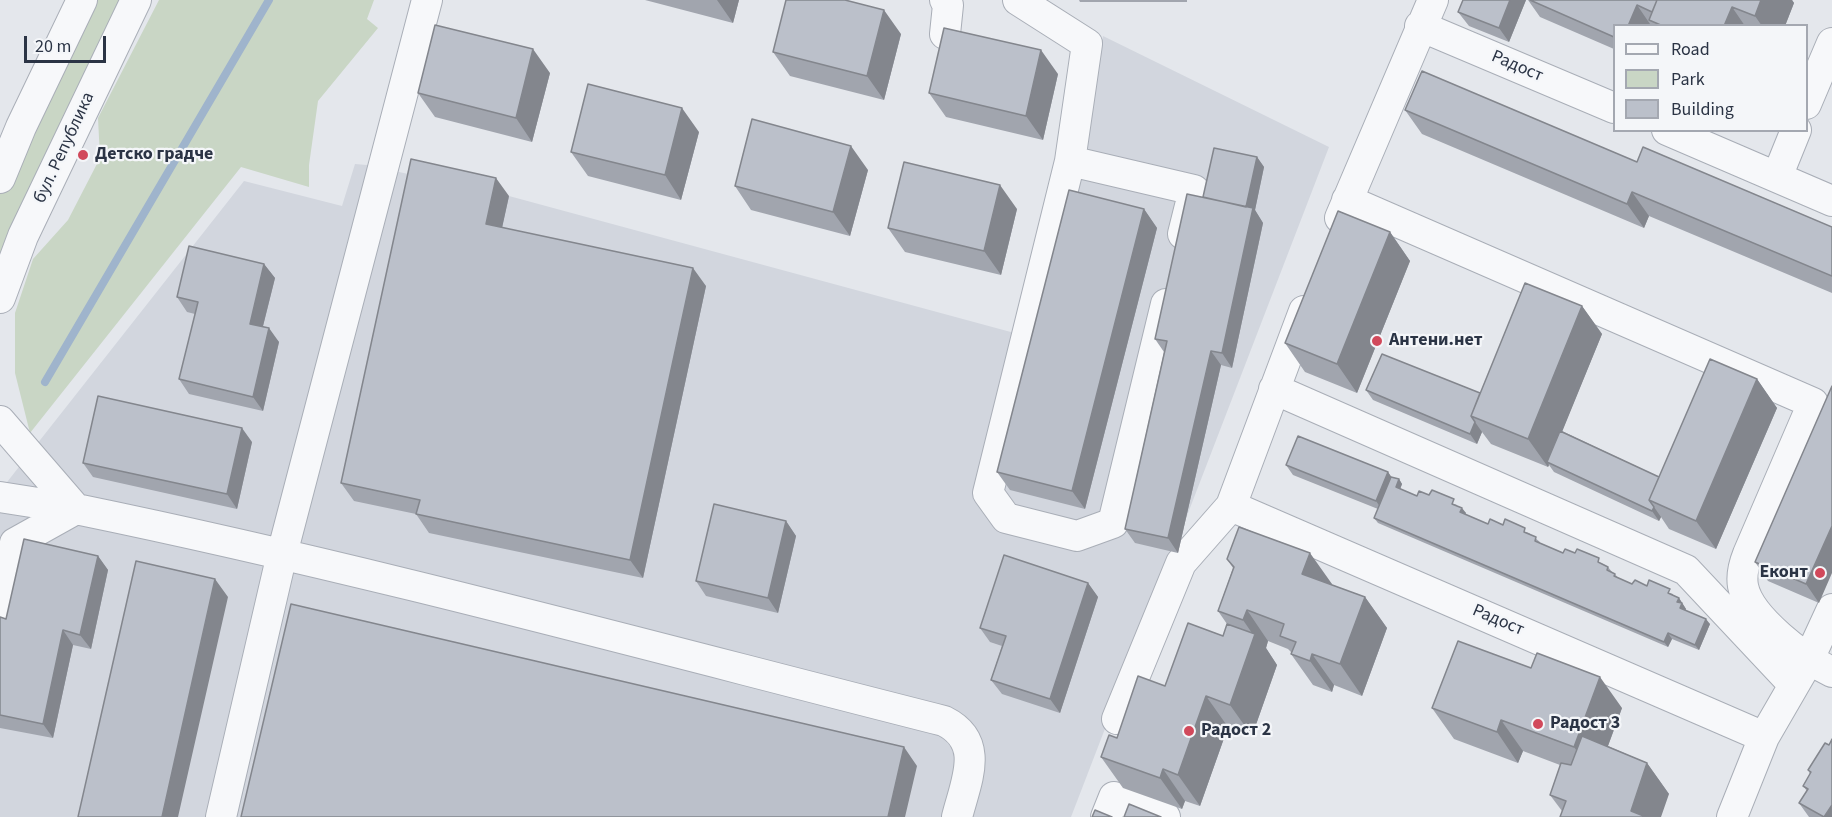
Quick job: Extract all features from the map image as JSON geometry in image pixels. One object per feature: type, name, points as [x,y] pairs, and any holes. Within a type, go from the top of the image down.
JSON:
[{"type":"street","points":[[0,178],[21,127],[82,0]]},
{"type":"street","name":"бул. Република","points":[[0,298],[38,204],[136,0]]},
{"type":"street","points":[[220,817],[282,554],[427,0]]},
{"type":"street","points":[[945,0],[948,5],[945,34]]},
{"type":"street","points":[[1018,0],[1087,44],[1071,161],[988,493],[1006,518],[1077,536],[1113,524],[1194,190],[1071,161]]},
{"type":"street","points":[[1330,244],[1426,13]]},
{"type":"street","name":"Радост","points":[[1426,13],[1613,107]]},
{"type":"street","points":[[1808,99],[1832,43]]},
{"type":"street","points":[[1672,132],[1832,201]]},
{"type":"street","points":[[1776,177],[1795,132]]},
{"type":"street","points":[[1347,200],[1813,403],[1743,569],[1743,585],[1748,600],[1811,672]]},
{"type":"street","points":[[1117,719],[1181,563],[1231,506],[1313,288]]},
{"type":"street","points":[[1274,389],[1686,570],[1811,672]]},
{"type":"street","points":[[0,421],[76,509]]},
{"type":"street","points":[[0,497],[76,509],[282,554],[944,721],[955,726],[970,747],[971,759],[957,817]]},
{"type":"street","name":"Радост","points":[[1231,506],[1764,736]]},
{"type":"street","points":[[0,605],[15,543],[76,509]]},
{"type":"street","points":[[1732,817],[1764,736],[1811,672],[1832,609]]},
{"type":"street","points":[[1106,817],[1114,797],[1165,817]]},
{"type":"shaded area","points":[[1103,36],[1329,147],[1071,817],[0,817],[0,491],[244,181],[342,206],[355,164],[367,165],[509,196],[1044,341]]},
{"type":"green space","points":[[83,0],[137,0],[0,298],[0,182]]},
{"type":"green space","points":[[159,0],[374,0],[367,19],[378,28],[318,101],[309,165],[309,187],[241,167],[30,433],[15,373],[15,313],[33,259],[68,220],[100,158],[98,118]]},
{"type":"building","points":[[786,0],[845,0],[884,10],[867,76],[773,52]]},
{"type":"building","points":[[1463,0],[1510,0],[1499,28],[1458,12]]},
{"type":"building","points":[[1530,0],[1657,0],[1652,12],[1637,5],[1629,24],[1613,24],[1613,37]]},
{"type":"building","points":[[1657,0],[1761,0],[1755,16],[1732,7],[1725,24],[1658,24],[1649,20]]},
{"type":"building","points":[[435,25],[533,49],[516,118],[418,93]]},
{"type":"building","points":[[944,28],[1041,50],[1026,116],[929,93]]},
{"type":"building","points":[[1422,71],[1637,162],[1643,147],[1832,227],[1832,276],[1632,192],[1627,204],[1405,110]]},
{"type":"building","points":[[588,84],[682,108],[665,175],[571,152]]},
{"type":"building","points":[[752,119],[851,146],[833,212],[735,186]]},
{"type":"building","points":[[1214,148],[1257,157],[1246,207],[1203,197]]},
{"type":"building","points":[[411,159],[496,178],[486,224],[693,268],[630,560],[416,514],[420,500],[341,483]]},
{"type":"building","points":[[904,162],[1000,185],[984,251],[888,228]]},
{"type":"building","points":[[1069,190],[1144,209],[1072,491],[997,472]]},
{"type":"building","points":[[1187,194],[1253,208],[1222,353],[1211,351],[1168,538],[1125,529],[1167,341],[1155,339]]},
{"type":"building","points":[[1338,211],[1390,232],[1337,364],[1285,343]]},
{"type":"building","points":[[189,246],[264,264],[250,324],[269,328],[253,397],[179,379],[198,302],[177,297]]},
{"type":"building","points":[[1525,283],[1582,306],[1528,439],[1471,416]]},
{"type":"building","points":[[1382,354],[1480,393],[1471,416],[1475,422],[1470,434],[1366,390]]},
{"type":"building","points":[[1710,359],[1757,379],[1696,521],[1649,500]]},
{"type":"building","points":[[1832,386],[1832,526],[1806,584],[1755,562]]},
{"type":"building","points":[[98,396],[242,428],[227,494],[83,463]]},
{"type":"building","points":[[1560,431],[1659,477],[1649,500],[1654,507],[1652,511],[1547,462]]},
{"type":"building","points":[[1298,436],[1388,472],[1376,501],[1286,465]]},
{"type":"building","points":[[1391,477],[1399,479],[1396,487],[1417,496],[1419,491],[1429,495],[1432,490],[1454,499],[1452,504],[1462,508],[1460,512],[1488,524],[1490,519],[1503,525],[1505,519],[1525,528],[1524,532],[1536,537],[1535,541],[1563,553],[1565,549],[1575,553],[1577,549],[1599,558],[1598,562],[1608,567],[1607,570],[1615,574],[1614,576],[1632,584],[1635,580],[1647,586],[1649,580],[1670,589],[1668,593],[1679,598],[1677,602],[1682,603],[1680,608],[1706,619],[1695,645],[1668,633],[1664,642],[1374,518]]},
{"type":"building","points":[[714,504],[786,521],[768,598],[696,581]]},
{"type":"building","points":[[1239,527],[1310,553],[1302,574],[1365,597],[1340,664],[1312,654],[1310,661],[1291,654],[1296,642],[1280,636],[1284,624],[1247,610],[1243,620],[1218,611],[1234,567],[1227,559]]},
{"type":"building","points":[[24,539],[98,556],[80,635],[63,630],[43,724],[0,715],[0,617],[6,619]]},
{"type":"building","points":[[1004,555],[1088,583],[1050,699],[991,680],[1006,636],[980,628]]},
{"type":"building","points":[[136,561],[215,579],[162,817],[78,817]]},
{"type":"building","points":[[291,604],[904,747],[888,817],[241,817]]},
{"type":"building","points":[[1188,623],[1223,636],[1227,624],[1255,634],[1230,705],[1206,696],[1178,775],[1163,769],[1160,778],[1101,757],[1109,735],[1117,738],[1138,676],[1165,686]]},
{"type":"building","points":[[1458,641],[1531,668],[1537,653],[1600,677],[1574,747],[1501,720],[1497,732],[1432,708]]},
{"type":"building","points":[[1582,736],[1647,763],[1631,811],[1646,817],[1560,817],[1566,801],[1550,795],[1561,763],[1571,765]]},
{"type":"building","points":[[1832,739],[1832,805],[1824,817],[1799,803],[1808,789],[1803,786],[1811,772],[1808,770],[1825,743],[1829,745]]},
{"type":"building","points":[[1129,804],[1161,817],[1124,817]]},
{"type":"building","points":[[1095,810],[1112,817],[1092,817]]},
{"type":"waterway","points":[[45,382],[269,0]]},
{"type":"place","name":"Детско градче","points":[[83,155]]},
{"type":"place","name":"Антени.нет","points":[[1377,341]]},
{"type":"place","name":"Еконт","points":[[1820,573]]},
{"type":"place","name":"Радост 3","points":[[1538,724]]},
{"type":"place","name":"Радост 2","points":[[1189,731]]}]
